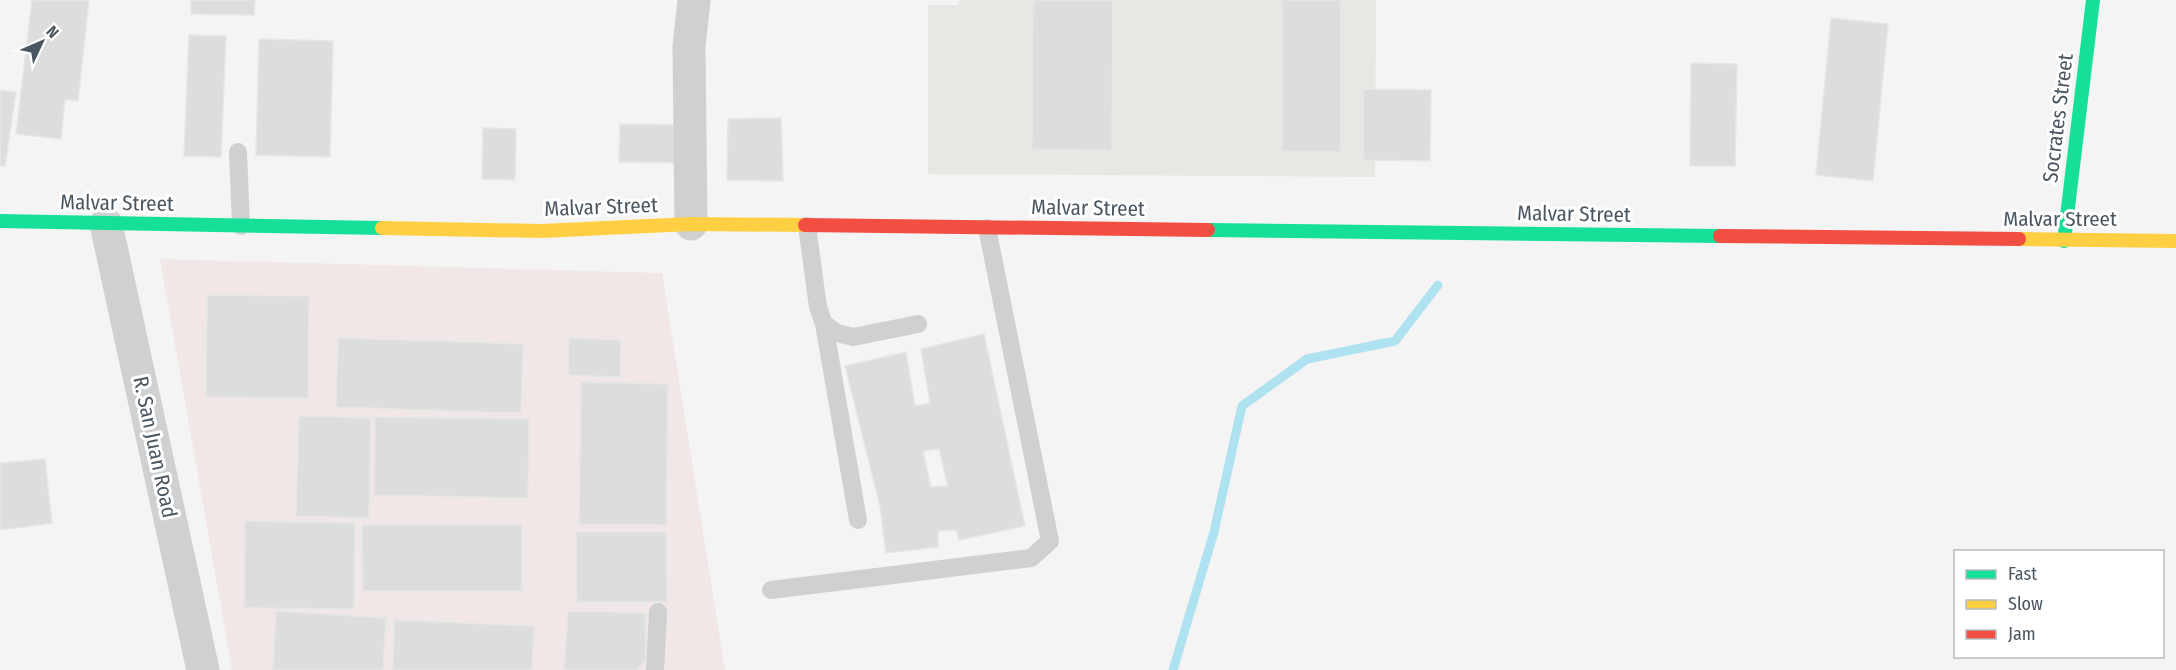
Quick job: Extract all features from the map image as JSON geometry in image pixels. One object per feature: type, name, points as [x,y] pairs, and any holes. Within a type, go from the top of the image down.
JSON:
[{"type":"main road","name":"Socrates Street","points":[[2064,241],[2094,0]]},
{"type":"main road","name":"Malvar Street","points":[[0,221],[542,231],[691,224],[2176,241]]},
{"type":"street","points":[[691,224],[689,47],[694,0]]},
{"type":"street","name":"R. San Juan Road","points":[[106,224],[203,670]]},
{"type":"lane","points":[[238,152],[241,226]]},
{"type":"lane","points":[[807,226],[818,307],[824,324],[858,520]]},
{"type":"lane","points":[[771,590],[1032,558],[1050,542],[987,228]]},
{"type":"lane","points":[[824,324],[837,333],[853,337],[918,324]]},
{"type":"lane","points":[[654,670],[658,612]]},
{"type":"shaded area","points":[[959,0],[1376,0],[1375,177],[928,174],[928,5],[958,5]]},
{"type":"shaded area","points":[[160,259],[662,273],[725,670],[232,670]]},
{"type":"building","points":[[32,0],[89,0],[78,101],[65,99],[61,139],[16,134]]},
{"type":"building","points":[[191,0],[255,0],[254,15],[191,14]]},
{"type":"building","points":[[1033,0],[1113,0],[1112,150],[1032,149]]},
{"type":"building","points":[[1282,0],[1341,0],[1341,152],[1282,151]]},
{"type":"building","points":[[1831,18],[1888,24],[1873,181],[1816,175]]},
{"type":"building","points":[[189,35],[226,36],[221,157],[184,156]]},
{"type":"building","points":[[259,39],[333,41],[330,157],[256,155]]},
{"type":"building","points":[[1691,63],[1737,64],[1735,166],[1690,166]]},
{"type":"building","points":[[1363,89],[1431,90],[1430,161],[1363,160]]},
{"type":"building","points":[[0,90],[16,92],[5,166],[0,166]]},
{"type":"building","points":[[781,118],[783,181],[727,180],[728,119]]},
{"type":"building","points":[[620,124],[687,125],[686,163],[619,162]]},
{"type":"building","points":[[483,128],[516,129],[515,180],[482,179]]},
{"type":"building","points":[[207,295],[309,296],[308,398],[206,397]]},
{"type":"building","points":[[984,334],[1025,526],[959,540],[956,530],[938,531],[938,547],[886,553],[880,506],[845,366],[906,352],[915,406],[930,403],[921,349]],"holes":[[[939,449],[948,486],[931,487],[923,451]]]},
{"type":"building","points":[[338,338],[523,344],[521,413],[336,407]]},
{"type":"building","points":[[569,338],[621,340],[620,377],[568,375]]},
{"type":"building","points":[[581,382],[668,384],[666,525],[579,524]]},
{"type":"building","points":[[299,416],[371,418],[369,518],[296,516]]},
{"type":"building","points":[[375,417],[529,419],[528,498],[374,495]]},
{"type":"building","points":[[45,459],[52,523],[0,530],[0,463]]},
{"type":"building","points":[[245,521],[355,523],[354,609],[244,608]]},
{"type":"building","points":[[362,525],[522,525],[522,591],[363,591]]},
{"type":"building","points":[[576,532],[666,532],[667,602],[577,602]]},
{"type":"building","points":[[276,611],[386,618],[383,670],[273,670]]},
{"type":"building","points":[[568,611],[645,613],[646,659],[637,670],[564,670]]},
{"type":"building","points":[[394,620],[534,626],[532,670],[393,670]]},
{"type":"waterway","points":[[1173,670],[1214,532],[1242,406],[1307,359],[1395,341],[1438,285]]},
{"type":"traffic: fast","points":[[2064,241],[2093,0]]},
{"type":"traffic: fast","points":[[0,221],[382,228]]},
{"type":"traffic: fast","points":[[1208,230],[1720,236]]},
{"type":"traffic: slow","points":[[382,228],[542,231],[691,224],[805,225]]},
{"type":"traffic: slow","points":[[2019,239],[2176,241]]},
{"type":"traffic: jam","points":[[805,225],[1208,230]]},
{"type":"traffic: jam","points":[[1720,236],[2019,239]]}]
